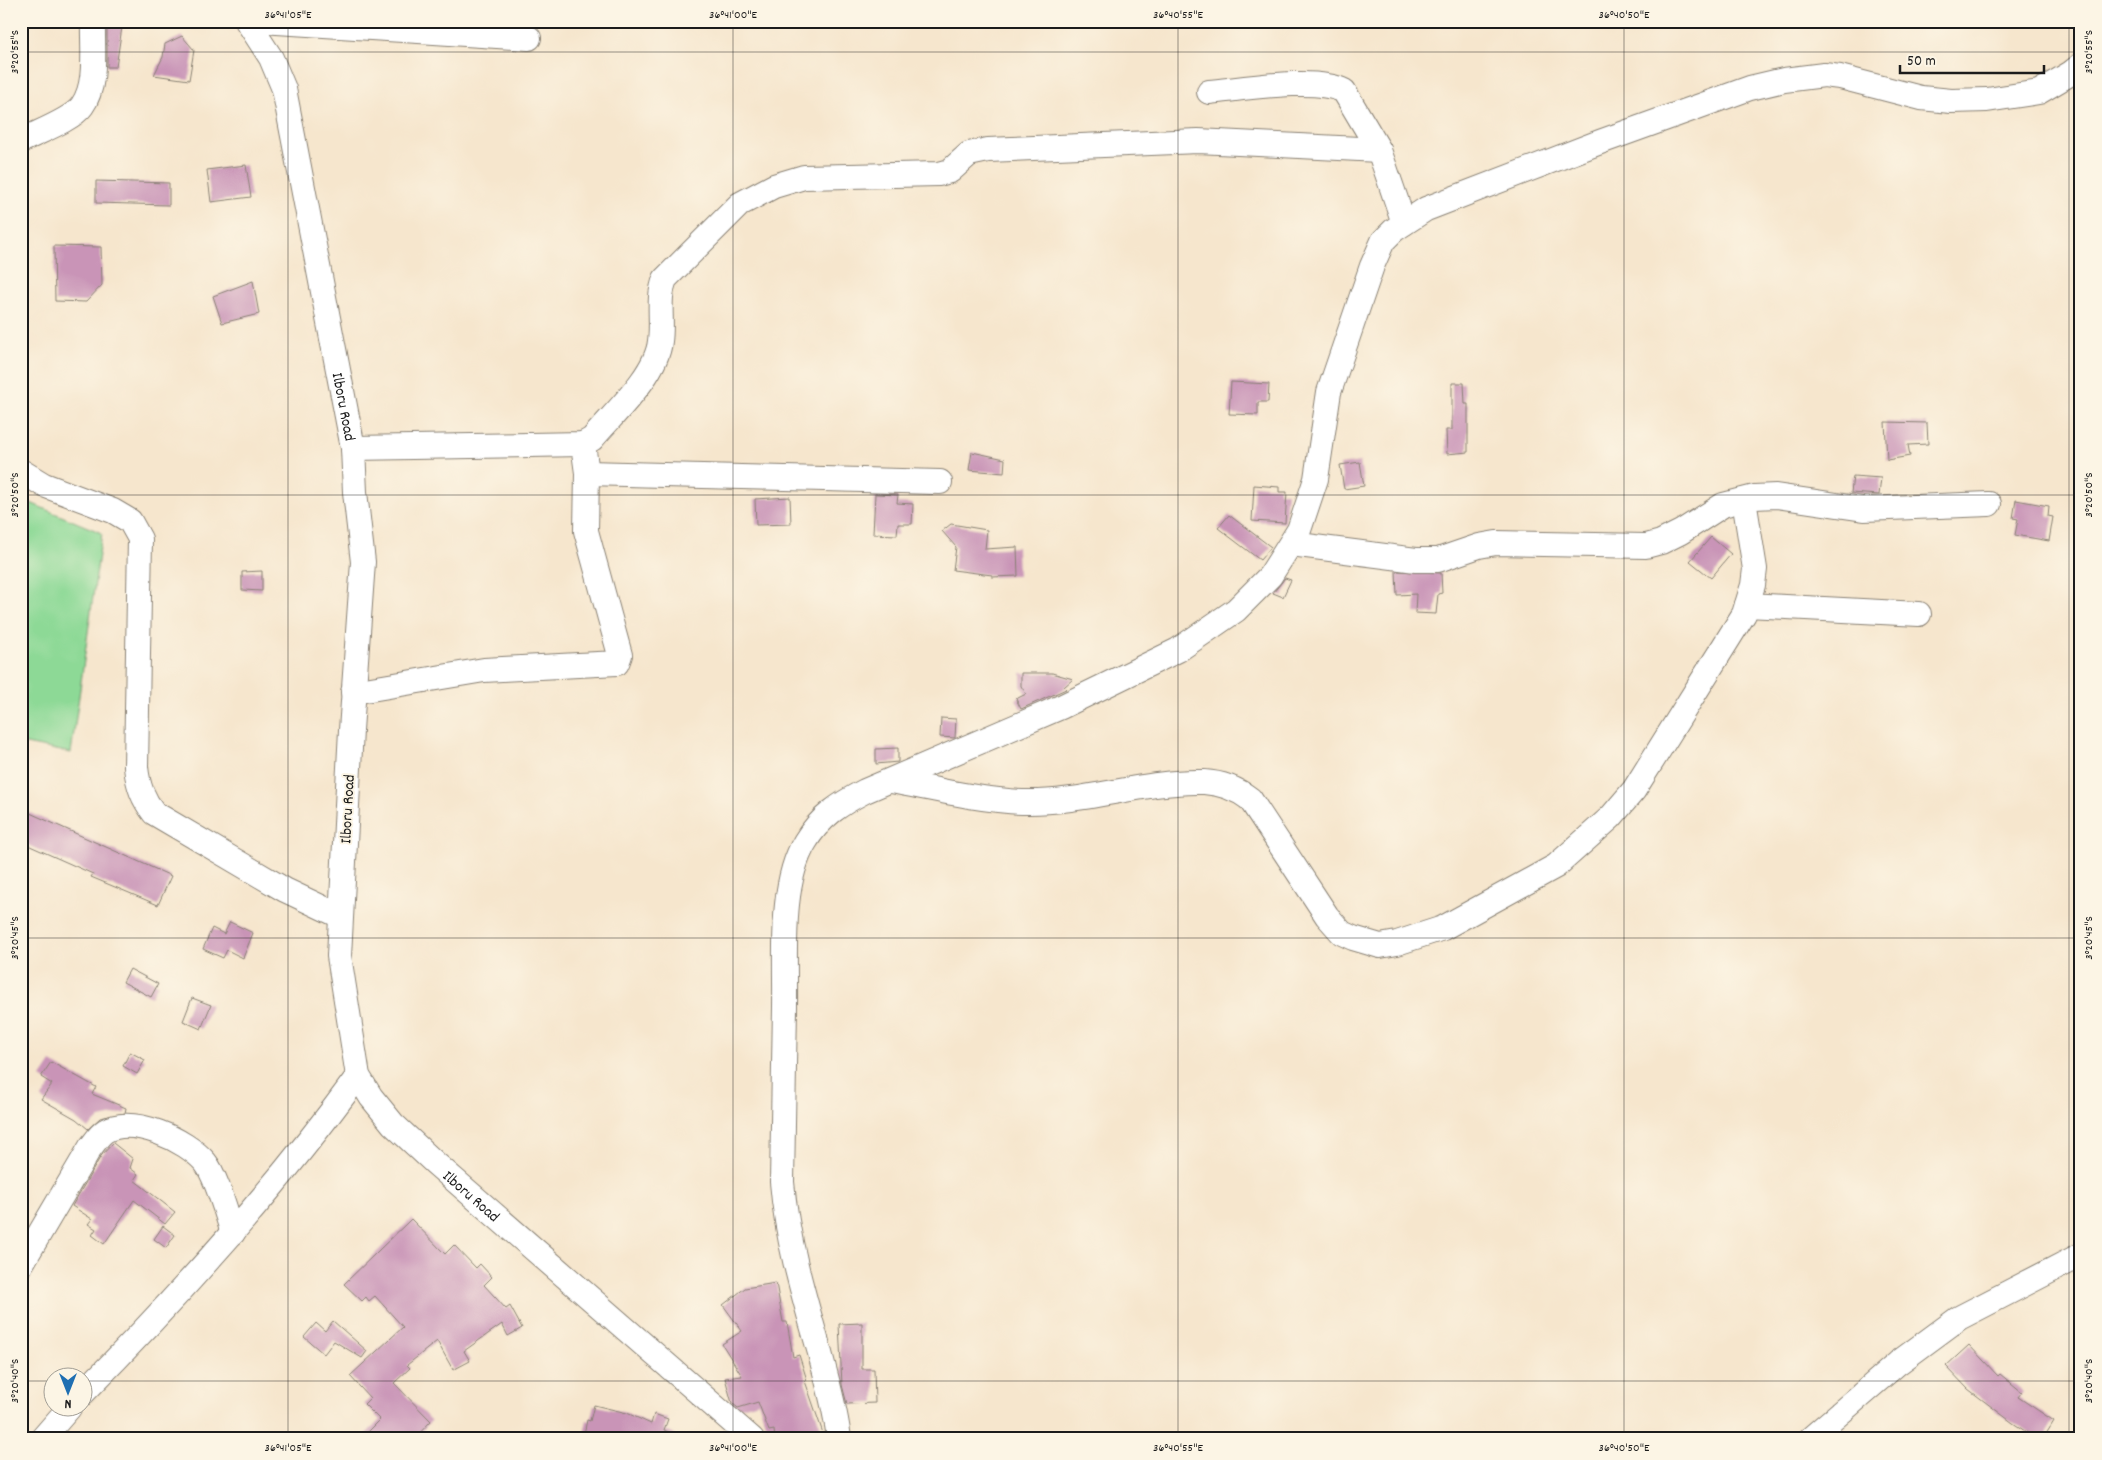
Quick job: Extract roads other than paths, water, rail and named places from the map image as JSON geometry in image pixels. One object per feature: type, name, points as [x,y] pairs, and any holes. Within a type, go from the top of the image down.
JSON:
[{"type":"street","points":[[21,141],[64,119],[82,107],[91,85],[92,21]]},
{"type":"street","name":"Ilboru Road","points":[[247,21],[271,58],[284,89],[353,448],[355,492],[363,562],[339,956],[358,1076],[371,1097],[393,1124],[435,1163],[752,1439]]},
{"type":"street","points":[[261,21],[529,38]]},
{"type":"street","points":[[839,1439],[834,1404],[784,1214],[782,1182],[787,911],[794,865],[804,843],[819,822],[836,806],[1061,707],[1178,650],[1236,610],[1270,576],[1299,530],[1316,479],[1329,392],[1372,266],[1383,242],[1404,223],[1426,209],[1453,197],[1750,88],[1784,80],[1824,75],[1840,76],[1921,98],[1951,101],[1987,100],[2039,92],[2081,65]]},
{"type":"street","points":[[1209,92],[1266,86],[1336,86],[1344,91],[1350,98],[1379,150],[1404,223]]},
{"type":"street","points":[[353,448],[583,444],[592,439],[656,359],[660,341],[660,291],[665,280],[740,204],[774,186],[804,177],[939,174],[950,171],[968,154],[988,150],[1198,141],[1379,150]]},
{"type":"street","points":[[354,692],[484,670],[617,663],[620,655],[586,531],[587,473],[583,444]]},
{"type":"street","points":[[21,471],[44,485],[113,511],[130,521],[140,538],[136,767],[139,787],[145,802],[154,813],[285,890],[340,916]]},
{"type":"street","points":[[587,473],[940,482]]},
{"type":"street","points":[[1290,544],[1416,560],[1444,558],[1479,546],[1496,543],[1646,546],[1661,542],[1681,532],[1724,505],[1754,497],[1776,496],[1864,509],[1989,504]]},
{"type":"street","points":[[891,781],[994,800],[1024,802],[1205,782],[1228,786],[1240,791],[1250,799],[1327,916],[1342,933],[1366,944],[1380,946],[1397,943],[1444,928],[1556,866],[1611,817],[1634,790],[1744,614],[1754,569],[1744,500]]},
{"type":"street","points":[[1746,605],[1919,614]]},
{"type":"street","points":[[92,1384],[200,1272],[327,1118],[358,1076]]},
{"type":"street","points":[[21,1265],[90,1148],[100,1134],[116,1127],[154,1128],[191,1150],[206,1162],[233,1233]]},
{"type":"street","points":[[1810,1439],[1898,1363],[1958,1318],[2081,1255]]},
{"type":"street","points":[[42,1439],[60,1418]]}]
